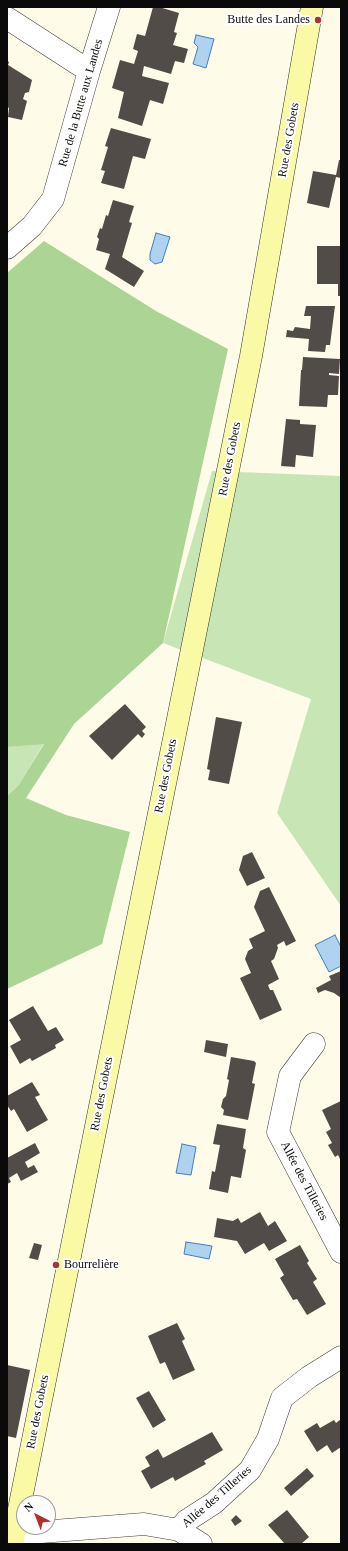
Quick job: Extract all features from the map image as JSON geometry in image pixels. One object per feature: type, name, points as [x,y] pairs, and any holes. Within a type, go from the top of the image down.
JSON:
[{"type":"main road","name":"Rue des Gobets","points":[[11,1532],[251,356],[312,7]]},
{"type":"street","name":"Rue de la Butte aux Landes","points":[[7,248],[32,226],[53,200],[89,71],[109,7]]},
{"type":"street","points":[[7,18],[89,71]]},
{"type":"street","name":"Allée des Tilleries","points":[[314,1044],[290,1076],[278,1132],[341,1252]]},
{"type":"street","name":"Allée des Tilleries","points":[[179,1530],[186,1521],[214,1503],[250,1470],[268,1439],[282,1398],[310,1377],[341,1358]]},
{"type":"street","points":[[11,1532],[28,1533],[144,1524],[179,1530],[201,1544]]},
{"type":"green space","points":[[44,241],[156,311],[228,349],[163,643],[74,724],[26,798],[66,815],[130,832],[102,944],[7,989],[7,796],[18,786],[44,744],[7,747],[7,273]]},
{"type":"green space","points":[[212,471],[341,476],[341,906],[277,813],[311,699],[163,643]]},
{"type":"green space","points":[[44,743],[18,786],[7,796],[7,747]]},
{"type":"water","points":[[196,35],[214,39],[206,68],[193,64],[198,47],[194,43]]},
{"type":"water","points":[[156,233],[170,237],[162,262],[155,264],[150,260],[150,254]]},
{"type":"water","points":[[335,935],[341,947],[341,966],[329,972],[315,945]]},
{"type":"water","points":[[182,1144],[196,1147],[191,1175],[176,1173]]},
{"type":"water","points":[[186,1242],[212,1246],[209,1259],[184,1254]]},
{"type":"building","points":[[153,7],[159,7],[179,13],[174,32],[177,33],[173,45],[188,49],[184,63],[175,61],[171,74],[144,66],[142,76],[169,83],[163,104],[150,100],[142,126],[118,118],[124,92],[112,88],[120,60],[134,64],[138,51],[133,49],[137,34],[145,36]]},
{"type":"building","points":[[7,61],[9,62],[8,65],[32,80],[29,92],[25,93],[23,99],[27,101],[22,120],[8,117]]},
{"type":"building","points":[[111,128],[151,139],[145,159],[133,156],[124,189],[101,183],[105,171],[101,170],[108,147],[105,146]]},
{"type":"building","points":[[339,160],[341,160],[341,178],[336,177],[329,208],[307,203],[313,171],[336,175]]},
{"type":"building","points":[[113,200],[134,206],[129,222],[132,223],[122,257],[144,271],[134,287],[105,269],[110,254],[96,250],[99,239],[97,237],[100,228],[102,229],[106,215],[108,216]]},
{"type":"building","points":[[317,246],[341,246],[341,296],[338,296],[338,284],[317,284]]},
{"type":"building","points":[[306,306],[335,306],[330,345],[326,345],[325,352],[308,351],[309,339],[286,337],[287,330],[293,331],[295,327],[310,329],[311,316],[304,316]]},
{"type":"building","points":[[303,357],[340,359],[339,374],[329,373],[329,375],[339,376],[338,395],[328,395],[327,407],[299,406]]},
{"type":"building","points":[[286,419],[300,420],[300,424],[316,425],[313,457],[296,455],[295,467],[281,466]]},
{"type":"building","points":[[125,704],[146,727],[142,731],[145,734],[142,738],[138,734],[112,760],[89,736]]},
{"type":"building","points":[[216,717],[242,722],[229,784],[208,780],[210,770],[207,769]]},
{"type":"building","points":[[252,852],[265,878],[247,886],[239,870],[243,856]]},
{"type":"building","points":[[269,887],[296,941],[286,946],[284,941],[277,945],[278,948],[274,959],[271,961],[279,979],[268,985],[270,990],[273,990],[282,1010],[260,1020],[240,978],[251,973],[245,959],[248,951],[253,948],[249,939],[265,931],[254,907],[260,891]]},
{"type":"building","points":[[341,971],[341,998],[334,993],[325,990],[318,993],[316,988],[331,980],[329,976]]},
{"type":"building","points":[[33,1006],[48,1031],[56,1027],[64,1040],[55,1045],[56,1048],[32,1061],[30,1058],[20,1064],[10,1046],[21,1040],[9,1020]]},
{"type":"building","points":[[206,1040],[228,1044],[226,1057],[204,1052]]},
{"type":"building","points":[[231,1057],[254,1061],[256,1063],[252,1083],[255,1084],[248,1120],[223,1115],[224,1110],[221,1107],[223,1099],[226,1096]]},
{"type":"building","points":[[32,1082],[40,1095],[35,1097],[48,1120],[27,1132],[14,1109],[11,1111],[7,1105],[7,1096]]},
{"type":"building","points":[[341,1101],[341,1161],[338,1155],[335,1157],[328,1145],[332,1143],[326,1132],[331,1129],[322,1110]]},
{"type":"building","points":[[217,1124],[246,1129],[243,1148],[246,1150],[241,1178],[231,1176],[228,1193],[209,1189],[212,1171],[215,1172],[220,1145],[213,1144]]},
{"type":"building","points":[[35,1143],[40,1153],[25,1162],[28,1168],[34,1165],[38,1172],[21,1181],[17,1173],[9,1178],[11,1182],[7,1184],[7,1158]]},
{"type":"building","points":[[260,1212],[268,1226],[275,1221],[287,1241],[269,1251],[264,1243],[245,1254],[237,1241],[214,1237],[217,1218],[233,1221],[238,1218],[241,1223]]},
{"type":"building","points":[[34,1243],[42,1245],[38,1260],[29,1258]]},
{"type":"building","points":[[300,1245],[309,1261],[307,1263],[317,1279],[313,1282],[326,1304],[307,1315],[297,1299],[293,1300],[280,1278],[284,1275],[275,1259]]},
{"type":"building","points":[[177,1323],[185,1339],[182,1341],[195,1370],[173,1380],[165,1362],[160,1364],[148,1336]]},
{"type":"building","points":[[7,1365],[30,1370],[16,1438],[7,1436]]},
{"type":"building","points":[[149,1391],[166,1420],[153,1428],[136,1398]]},
{"type":"building","points":[[341,1419],[341,1447],[332,1453],[327,1445],[317,1452],[304,1431],[317,1423],[320,1428],[334,1420],[336,1423]]},
{"type":"building","points":[[212,1432],[223,1450],[204,1461],[206,1464],[175,1481],[173,1477],[151,1489],[141,1471],[150,1466],[145,1457],[158,1449],[163,1458]]},
{"type":"building","points":[[307,1468],[314,1476],[291,1496],[284,1488]]},
{"type":"building","points":[[287,1510],[309,1537],[301,1544],[285,1544],[268,1525]]},
{"type":"building","points":[[236,1515],[242,1521],[235,1526],[231,1520]]},
{"type":"place","name":"Butte des Landes","points":[[318,20]]},
{"type":"place","name":"Bourrelière","points":[[56,1265]]}]
